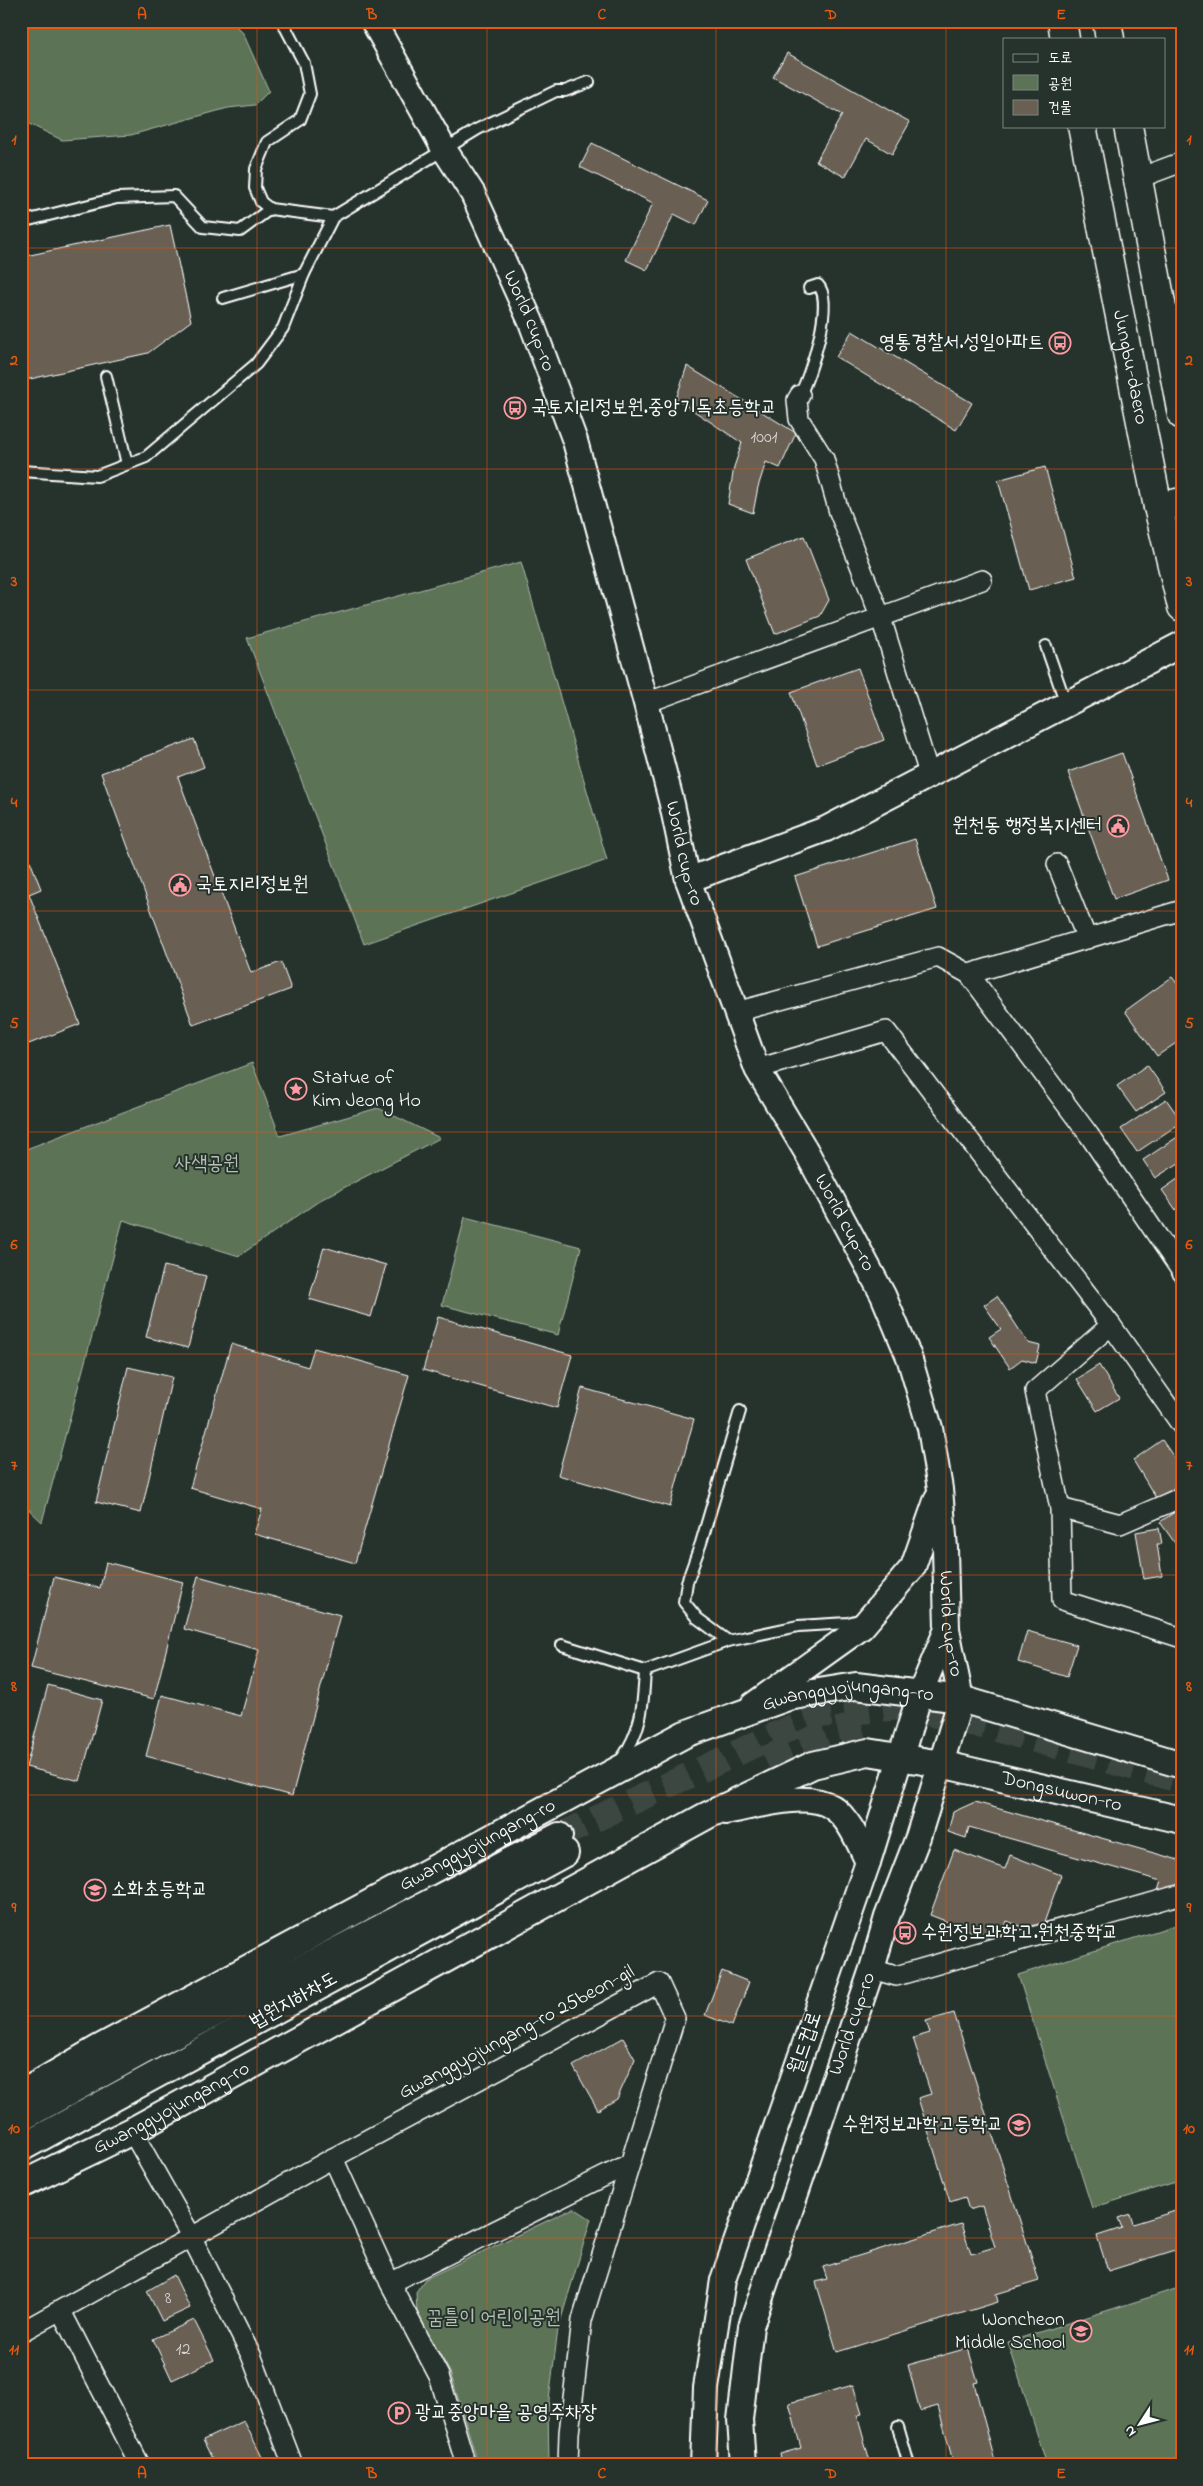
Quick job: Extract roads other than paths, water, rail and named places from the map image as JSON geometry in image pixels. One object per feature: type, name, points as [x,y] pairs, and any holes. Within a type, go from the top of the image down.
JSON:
[{"type":"main road","points":[[1062,21],[1065,38]]},
{"type":"main road","points":[[1107,21],[1110,38]]},
{"type":"main road","name":"Jungbu-daero","points":[[1082,128],[1170,504],[1182,607]]},
{"type":"main road","name":"Jungbu-daero","points":[[1128,128],[1182,415]]},
{"type":"main road","name":"Gwanggyojungang-ro","points":[[21,2094],[98,2049],[686,1734],[788,1697],[856,1686],[961,1699]]},
{"type":"main road","points":[[961,1699],[1182,1765]]},
{"type":"main road","name":"Gwanggyojungang-ro","points":[[21,2185],[132,2131],[706,1816],[813,1765],[868,1752],[941,1764]]},
{"type":"main road","name":"Dongsuwon-ro","points":[[941,1764],[1182,1820]]},
{"type":"main road","name":"법원지하차도","points":[[21,2118],[161,2041],[562,1844],[21,2148]]},
{"type":"street","name":"World cup-ro","points":[[373,21],[444,149],[473,194],[531,322],[574,441],[646,703],[672,804],[688,880],[757,1069],[806,1151],[884,1295],[912,1365],[930,1428],[940,1489],[945,1548],[947,1629],[961,1699],[918,1838],[887,1917],[872,1970],[751,2326],[740,2420],[744,2465]]},
{"type":"street","points":[[1139,178],[1182,162]]},
{"type":"street","points":[[800,395],[797,400],[800,419],[824,459],[839,512],[882,618],[930,777]]},
{"type":"street","points":[[646,703],[982,580]]},
{"type":"street","points":[[688,880],[826,829],[930,777],[1182,644]]},
{"type":"street","points":[[1057,864],[1087,939]]},
{"type":"street","points":[[969,974],[1182,910]]},
{"type":"street","points":[[736,1012],[938,957],[969,974],[1089,1135],[1182,1272]]},
{"type":"street","points":[[757,1069],[886,1031],[1111,1325],[1182,1426]]},
{"type":"street","points":[[1111,1325],[1035,1391],[1060,1508],[1062,1600],[1182,1638]]},
{"type":"street","points":[[742,1714],[862,1626],[871,1616],[913,1567],[940,1489]]},
{"type":"street","points":[[1060,1508],[1120,1524],[1182,1497]]},
{"type":"street","name":"월드컵로","points":[[704,2465],[706,2388],[723,2280],[868,1862],[920,1694],[947,1629]]},
{"type":"street","points":[[706,1816],[804,1798],[832,1807],[850,1827],[868,1862]]},
{"type":"street","points":[[872,1970],[896,1976],[1182,1894]]},
{"type":"street","name":"Gwanggyojungang-ro 25beon-gil","points":[[21,2332],[61,2312],[190,2236],[659,1983],[675,2018],[582,2320],[569,2433],[568,2465]]},
{"type":"street","points":[[132,2131],[190,2236],[251,2355],[293,2465]]},
{"type":"street","points":[[333,2158],[390,2283],[439,2376],[463,2455],[464,2465]]},
{"type":"street","points":[[390,2283],[629,2164]]},
{"type":"street","points":[[61,2312],[140,2465]]},
{"type":"lane","points":[[282,21],[304,63],[310,94],[300,120],[267,142],[256,169],[255,188],[261,202],[270,209],[333,217]]},
{"type":"lane","points":[[21,471],[97,476],[146,457],[256,364],[283,328],[304,274],[333,217],[444,149],[527,104],[556,91],[589,82]]},
{"type":"lane","points":[[21,222],[117,198],[174,196],[203,227],[240,231],[270,209]]},
{"type":"lane","points":[[223,298],[304,274]]},
{"type":"lane","points":[[800,395],[807,380],[825,312],[823,290],[818,285],[809,288]]},
{"type":"lane","points":[[106,376],[127,464]]},
{"type":"lane","points":[[1046,646],[1066,704]]},
{"type":"lane","points":[[728,1641],[697,1618],[684,1602],[687,1582],[701,1543],[740,1412]]},
{"type":"lane","points":[[562,1645],[645,1671],[728,1641],[798,1626],[848,1623],[871,1616]]},
{"type":"lane","points":[[611,1774],[634,1742],[643,1713],[645,1671]]},
{"type":"lane","points":[[898,2427],[909,2465]]},
{"type":"tunnel","points":[[559,1836],[818,1715],[902,1707],[996,1729],[1182,1781]]},
{"type":"tunnel","points":[[765,1759],[827,1733],[862,1724]]},
{"type":"place","name":"영통경찰서.성일아파트","points":[[1060,343]]},
{"type":"place","name":"국토지리정보원.중앙기독초등학교","points":[[515,408]]},
{"type":"place","name":"원천동 행정복지센터","points":[[1118,826]]},
{"type":"place","name":"국토지리정보원","points":[[180,885]]},
{"type":"place","name":"Statue of Kim Jeong Ho","points":[[296,1089]]},
{"type":"place","name":"소화초등학교","points":[[95,1890]]},
{"type":"place","name":"수원정보과학고.원천중학교","points":[[905,1933]]},
{"type":"place","name":"수원정보과학고등학교","points":[[1019,2125]]},
{"type":"place","name":"Woncheon Middle School","points":[[1081,2331]]},
{"type":"place","name":"광교중앙마을 공영주차장","points":[[399,2413]]},
{"type":"park label","name":"사색공원","points":[[207,1164]]},
{"type":"park label","name":"꿈틀이 어린이공원","points":[[494,2318]]}]
